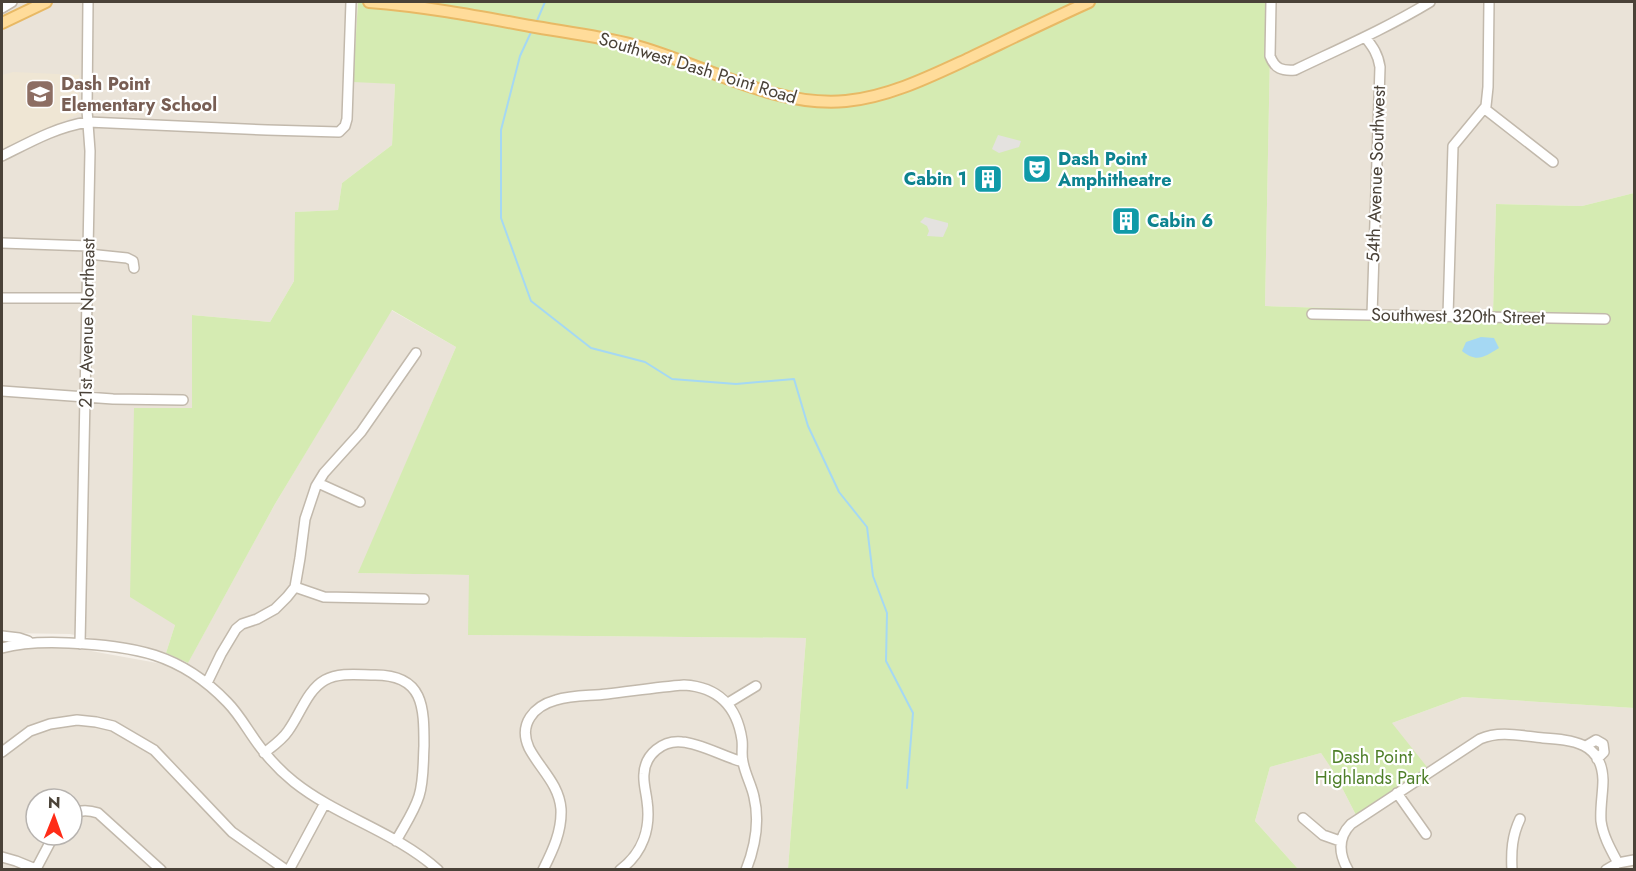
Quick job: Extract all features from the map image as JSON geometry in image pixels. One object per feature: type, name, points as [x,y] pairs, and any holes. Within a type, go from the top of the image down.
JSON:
[{"type":"main road","points":[[2,22],[46,2]]},
{"type":"main road","name":"Southwest Dash Point Road","points":[[369,2],[433,8],[632,45],[792,99],[839,102],[907,86],[1089,2]]},
{"type":"street","points":[[2,8],[12,2]]},
{"type":"street","name":"21st Avenue Northeast","points":[[80,644],[90,151],[87,122],[88,2]]},
{"type":"street","points":[[2,156],[44,134],[87,122],[338,132],[345,125],[347,115],[351,2]]},
{"type":"street","points":[[1270,2],[1270,56],[1273,63],[1282,70],[1295,70],[1365,37],[1430,2]]},
{"type":"street","points":[[1448,316],[1453,146],[1485,109],[1488,100],[1489,2]]},
{"type":"street","name":"54th Avenue Southwest","points":[[1365,37],[1375,49],[1380,67],[1372,315]]},
{"type":"street","points":[[1485,109],[1553,162]]},
{"type":"street","points":[[2,243],[88,250],[127,258],[133,261],[134,268]]},
{"type":"street","points":[[2,298],[87,298]]},
{"type":"street","name":"Southwest 320th Street","points":[[1312,314],[1605,319]]},
{"type":"street","points":[[207,683],[236,629],[275,609],[295,587],[305,519],[318,483],[367,423],[416,353]]},
{"type":"street","points":[[2,391],[86,397],[183,400]]},
{"type":"street","points":[[318,483],[360,502]]},
{"type":"street","points":[[295,587],[319,597],[424,599]]},
{"type":"street","points":[[2,636],[33,643]]},
{"type":"street","points":[[2,648],[33,643],[111,645],[146,653],[174,663],[207,683],[233,709],[264,753],[294,782],[396,841],[427,860],[438,870]]},
{"type":"street","points":[[264,753],[287,732],[313,689],[325,680],[345,675],[386,675],[394,676],[407,684],[416,693],[423,707],[423,766],[420,795],[396,841]]},
{"type":"street","points":[[543,870],[559,831],[561,809],[554,785],[527,742],[526,728],[536,710],[546,703],[567,698],[684,685],[706,688],[728,703],[740,732],[743,762],[754,797],[757,819],[754,845],[746,870]]},
{"type":"street","points":[[728,703],[756,686]]},
{"type":"street","points":[[2,752],[30,731],[58,722],[84,721],[113,726],[154,750],[238,837],[288,870],[325,802]]},
{"type":"street","points":[[1348,870],[1342,856],[1340,841],[1343,833],[1351,824],[1480,739],[1502,734],[1581,743],[1592,752],[1605,750],[1602,742],[1593,741],[1592,752],[1603,779],[1601,821],[1609,846],[1618,863]]},
{"type":"street","points":[[620,870],[632,860],[644,842],[649,814],[644,774],[648,760],[657,749],[666,744],[685,742],[743,762]]},
{"type":"street","points":[[1397,793],[1426,834]]},
{"type":"street","points":[[84,811],[99,813],[161,870]]},
{"type":"street","points":[[1303,818],[1323,835],[1340,841]]},
{"type":"street","points":[[1512,870],[1510,857],[1513,838],[1520,819]]},
{"type":"street","points":[[2,857],[37,869],[48,847]]},
{"type":"street","points":[[1606,870],[1618,863],[1635,860]]},
{"type":"shaded area","points":[[2,2],[358,2],[354,81],[395,84],[392,145],[342,183],[338,210],[296,212],[294,281],[270,322],[192,315],[192,408],[134,409],[175,625],[166,653],[70,634],[2,633]]},
{"type":"shaded area","points":[[1271,2],[1634,2],[1634,193],[1582,206],[1496,204],[1493,313],[1265,306]]},
{"type":"shaded area","name":"Dash Point Elementary School","points":[[13,72],[79,75],[79,114],[2,149],[2,75]]},
{"type":"shaded area","points":[[998,135],[1021,141],[1019,147],[999,153],[992,149]]},
{"type":"shaded area","points":[[925,217],[948,223],[943,237],[927,236],[929,231],[927,226],[920,222]]},
{"type":"shaded area","points":[[391,310],[456,347],[359,573],[469,575],[469,635],[806,638],[788,869],[2,870],[2,649],[19,638],[185,668],[275,504]]},
{"type":"shaded area","points":[[1463,697],[1634,708],[1634,869],[1298,869],[1255,821],[1270,767],[1321,753],[1335,774],[1358,819],[1392,723]]},
{"type":"green space","name":"Dash Point Highlands Park","points":[[358,2],[1271,2],[1265,306],[1493,313],[1496,204],[1582,206],[1634,193],[1634,708],[1463,697],[1392,723],[1431,772],[1358,819],[1335,774],[1321,753],[1270,767],[1255,821],[1298,869],[788,869],[806,638],[468,635],[469,575],[358,573],[456,347],[392,310],[275,504],[188,663],[166,653],[175,625],[130,597],[134,408],[192,408],[192,315],[270,322],[294,281],[295,212],[338,210],[342,183],[392,145],[395,84],[353,82]]},
{"type":"water","points":[[1481,337],[1494,338],[1499,348],[1476,358],[1462,351],[1466,342]]},
{"type":"waterway","points":[[536,23],[545,2]]},
{"type":"waterway","points":[[532,30],[520,56],[501,130],[501,218],[531,301],[591,348],[645,362],[672,379],[736,384],[794,379],[808,426],[839,492],[867,527],[873,576],[887,613],[886,661],[913,713],[907,788]]},
{"type":"place","name":"Dash Point Elementary School","points":[[40,94]]},
{"type":"place","name":"Dash Point Amphitheatre","points":[[1037,169]]},
{"type":"place","name":"Cabin 1","points":[[988,179]]},
{"type":"place","name":"Cabin 6","points":[[1126,221]]}]
